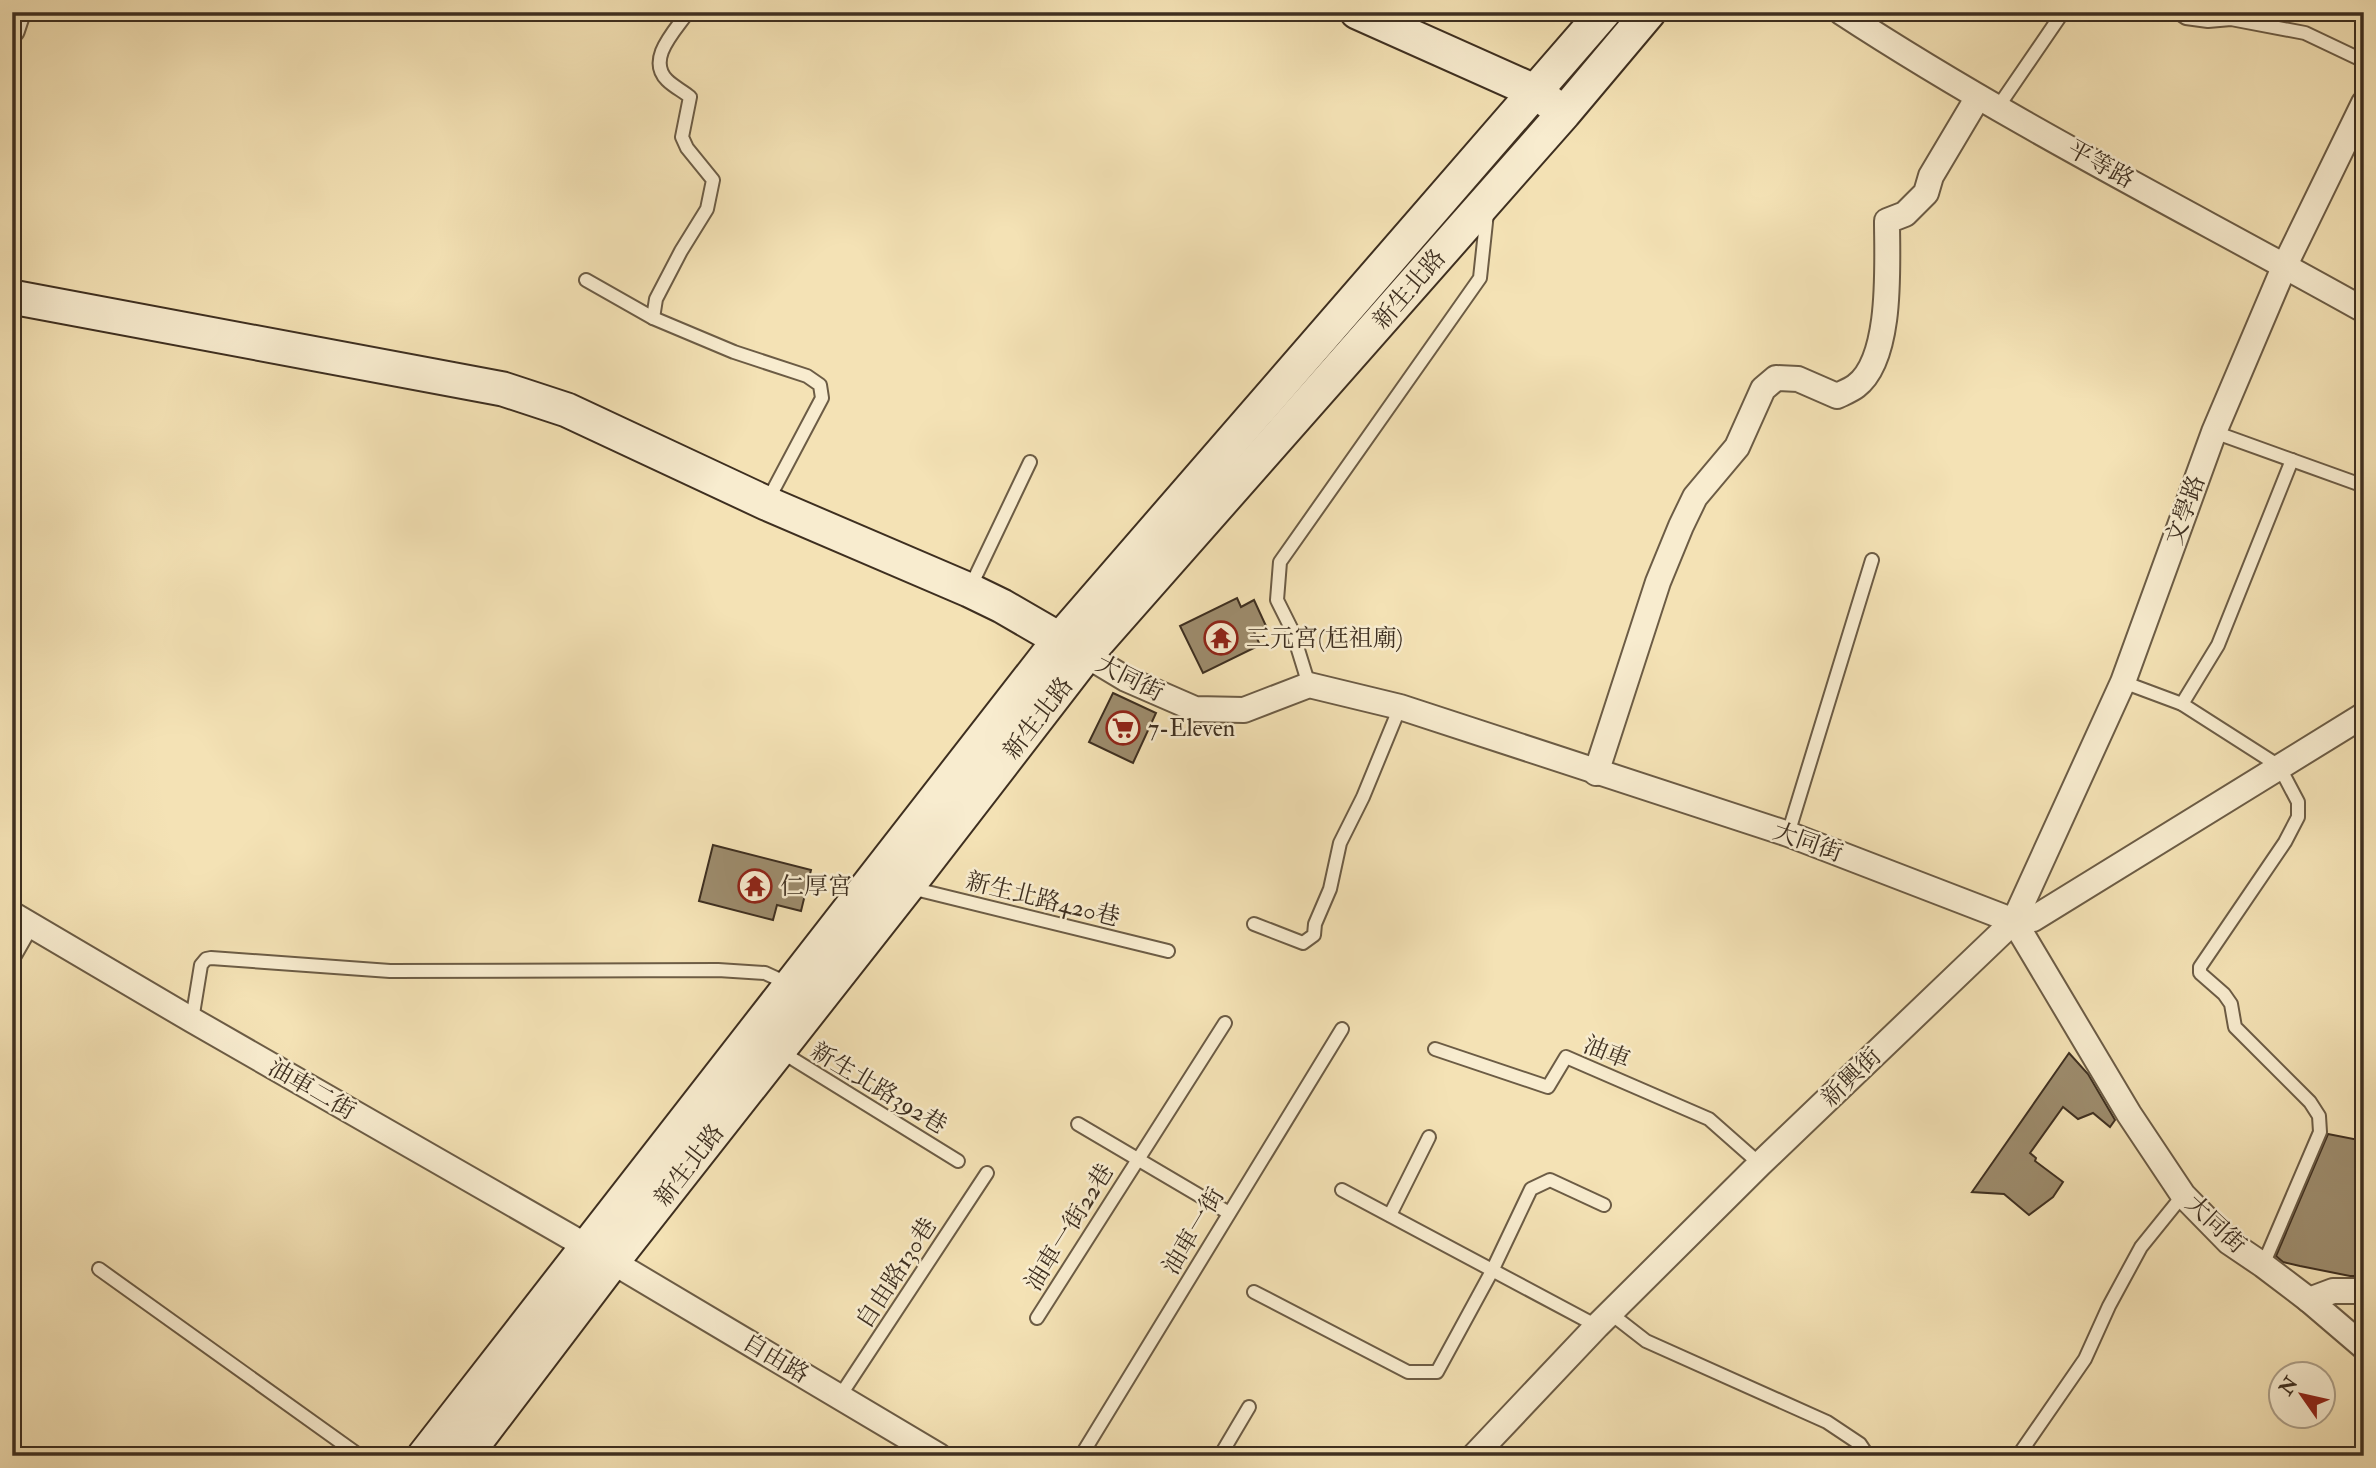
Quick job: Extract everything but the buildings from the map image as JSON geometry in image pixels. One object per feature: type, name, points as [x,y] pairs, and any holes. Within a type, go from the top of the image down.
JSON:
[{"type":"main road","points":[[1357,12],[1536,92],[1564,113]]},
{"type":"main road","name":"新生北路","points":[[465,1456],[600,1254],[1073,647],[1604,12]]},
{"type":"main road","name":"新生北路","points":[[424,1456],[778,1051],[803,994],[907,887],[1073,647],[1488,200],[1649,12]]},
{"type":"main road","points":[[12,296],[503,389],[567,410],[766,503],[969,590],[1073,647]]},
{"type":"street","points":[[12,30],[18,12]]},
{"type":"street","name":"平等路","points":[[1841,12],[1913,59],[1988,102],[2364,310]]},
{"type":"street","points":[[1596,773],[1658,582],[1695,497],[1737,447],[1763,389],[1776,378],[1798,379],[1837,396],[1857,386],[1870,369],[1883,329],[1888,295],[1887,221],[1905,214],[1926,193],[1931,176],[1988,102]]},
{"type":"street","name":"文學路","points":[[2014,921],[2123,682],[2214,432],[2284,265],[2364,103]]},
{"type":"street","name":"大同街","points":[[1073,647],[1126,679],[1195,709],[1244,710],[1309,685],[1400,707],[1788,834],[2014,921],[2129,1114],[2183,1195],[2229,1242],[2309,1300],[2364,1347]]},
{"type":"street","name":"新興街","points":[[1480,1455],[1604,1320],[1760,1164],[2014,921],[2033,919],[2364,715]]},
{"type":"street","name":"油車二街","points":[[22,920],[600,1254]]},
{"type":"street","name":"自由路","points":[[600,1254],[939,1456]]},
{"type":"street","points":[[2309,1300],[2333,1291],[2364,1291]]},
{"type":"lane","points":[[653,318],[656,299],[707,209],[713,180],[687,148],[682,137],[690,97],[667,80],[659,68],[659,55],[688,12]]},
{"type":"lane","points":[[1988,102],[2063,12]]},
{"type":"lane","points":[[2176,12],[2186,18],[2208,21],[2231,19],[2305,33],[2364,61]]},
{"type":"lane","points":[[1309,685],[1292,630],[1277,600],[1280,562],[1480,278],[1488,200]]},
{"type":"lane","points":[[586,280],[653,318],[734,352],[807,376],[820,385],[822,398],[766,503]]},
{"type":"lane","points":[[2214,432],[2364,486]]},
{"type":"lane","points":[[2182,704],[2218,645],[2292,460]]},
{"type":"lane","points":[[969,590],[1030,462]]},
{"type":"lane","points":[[1788,834],[1872,560]]},
{"type":"lane","points":[[2123,682],[2182,704],[2278,766],[2298,802],[2298,817],[2285,842],[2200,967],[2200,974],[2224,994],[2231,1004],[2235,1027],[2310,1102],[2319,1115],[2320,1132],[2263,1265]]},
{"type":"lane","points":[[1254,924],[1303,943],[1314,934],[1315,923],[1330,889],[1340,844],[1363,797],[1400,707]]},
{"type":"lane","name":"新生北路420巷","points":[[907,887],[1168,951]]},
{"type":"lane","points":[[12,961],[22,920]]},
{"type":"lane","points":[[192,1020],[201,965],[211,958],[390,971],[718,970],[765,973],[803,994]]},
{"type":"lane","name":"油車一街22巷","points":[[1037,1318],[1225,1023]]},
{"type":"lane","name":"油車一街","points":[[1081,1456],[1342,1029]]},
{"type":"lane","name":"油車","points":[[1435,1049],[1548,1087],[1566,1057],[1709,1119],[1760,1164]]},
{"type":"lane","name":"新生北路392巷","points":[[778,1051],[958,1161]]},
{"type":"lane","name":"油車一街22巷","points":[[1078,1125],[1229,1213]]},
{"type":"lane","points":[[1390,1215],[1429,1138]]},
{"type":"lane","name":"自由路130巷","points":[[840,1396],[987,1174]]},
{"type":"lane","points":[[1254,1292],[1408,1372],[1437,1372],[1492,1271],[1531,1189],[1550,1180],[1604,1205]]},
{"type":"lane","points":[[1342,1189],[1492,1271],[1827,1422],[1860,1444],[1868,1456]]},
{"type":"lane","points":[[2018,1456],[2085,1359],[2141,1247],[2183,1195]]},
{"type":"lane","points":[[99,1269],[360,1456]]},
{"type":"lane","points":[[1220,1456],[1249,1407]]},
{"type":"place","name":"三元宮(尪祖廟)","points":[[1221,638]]},
{"type":"place","name":"7-Eleven","points":[[1123,728]]},
{"type":"place","name":"仁厚宮","points":[[755,886]]}]
